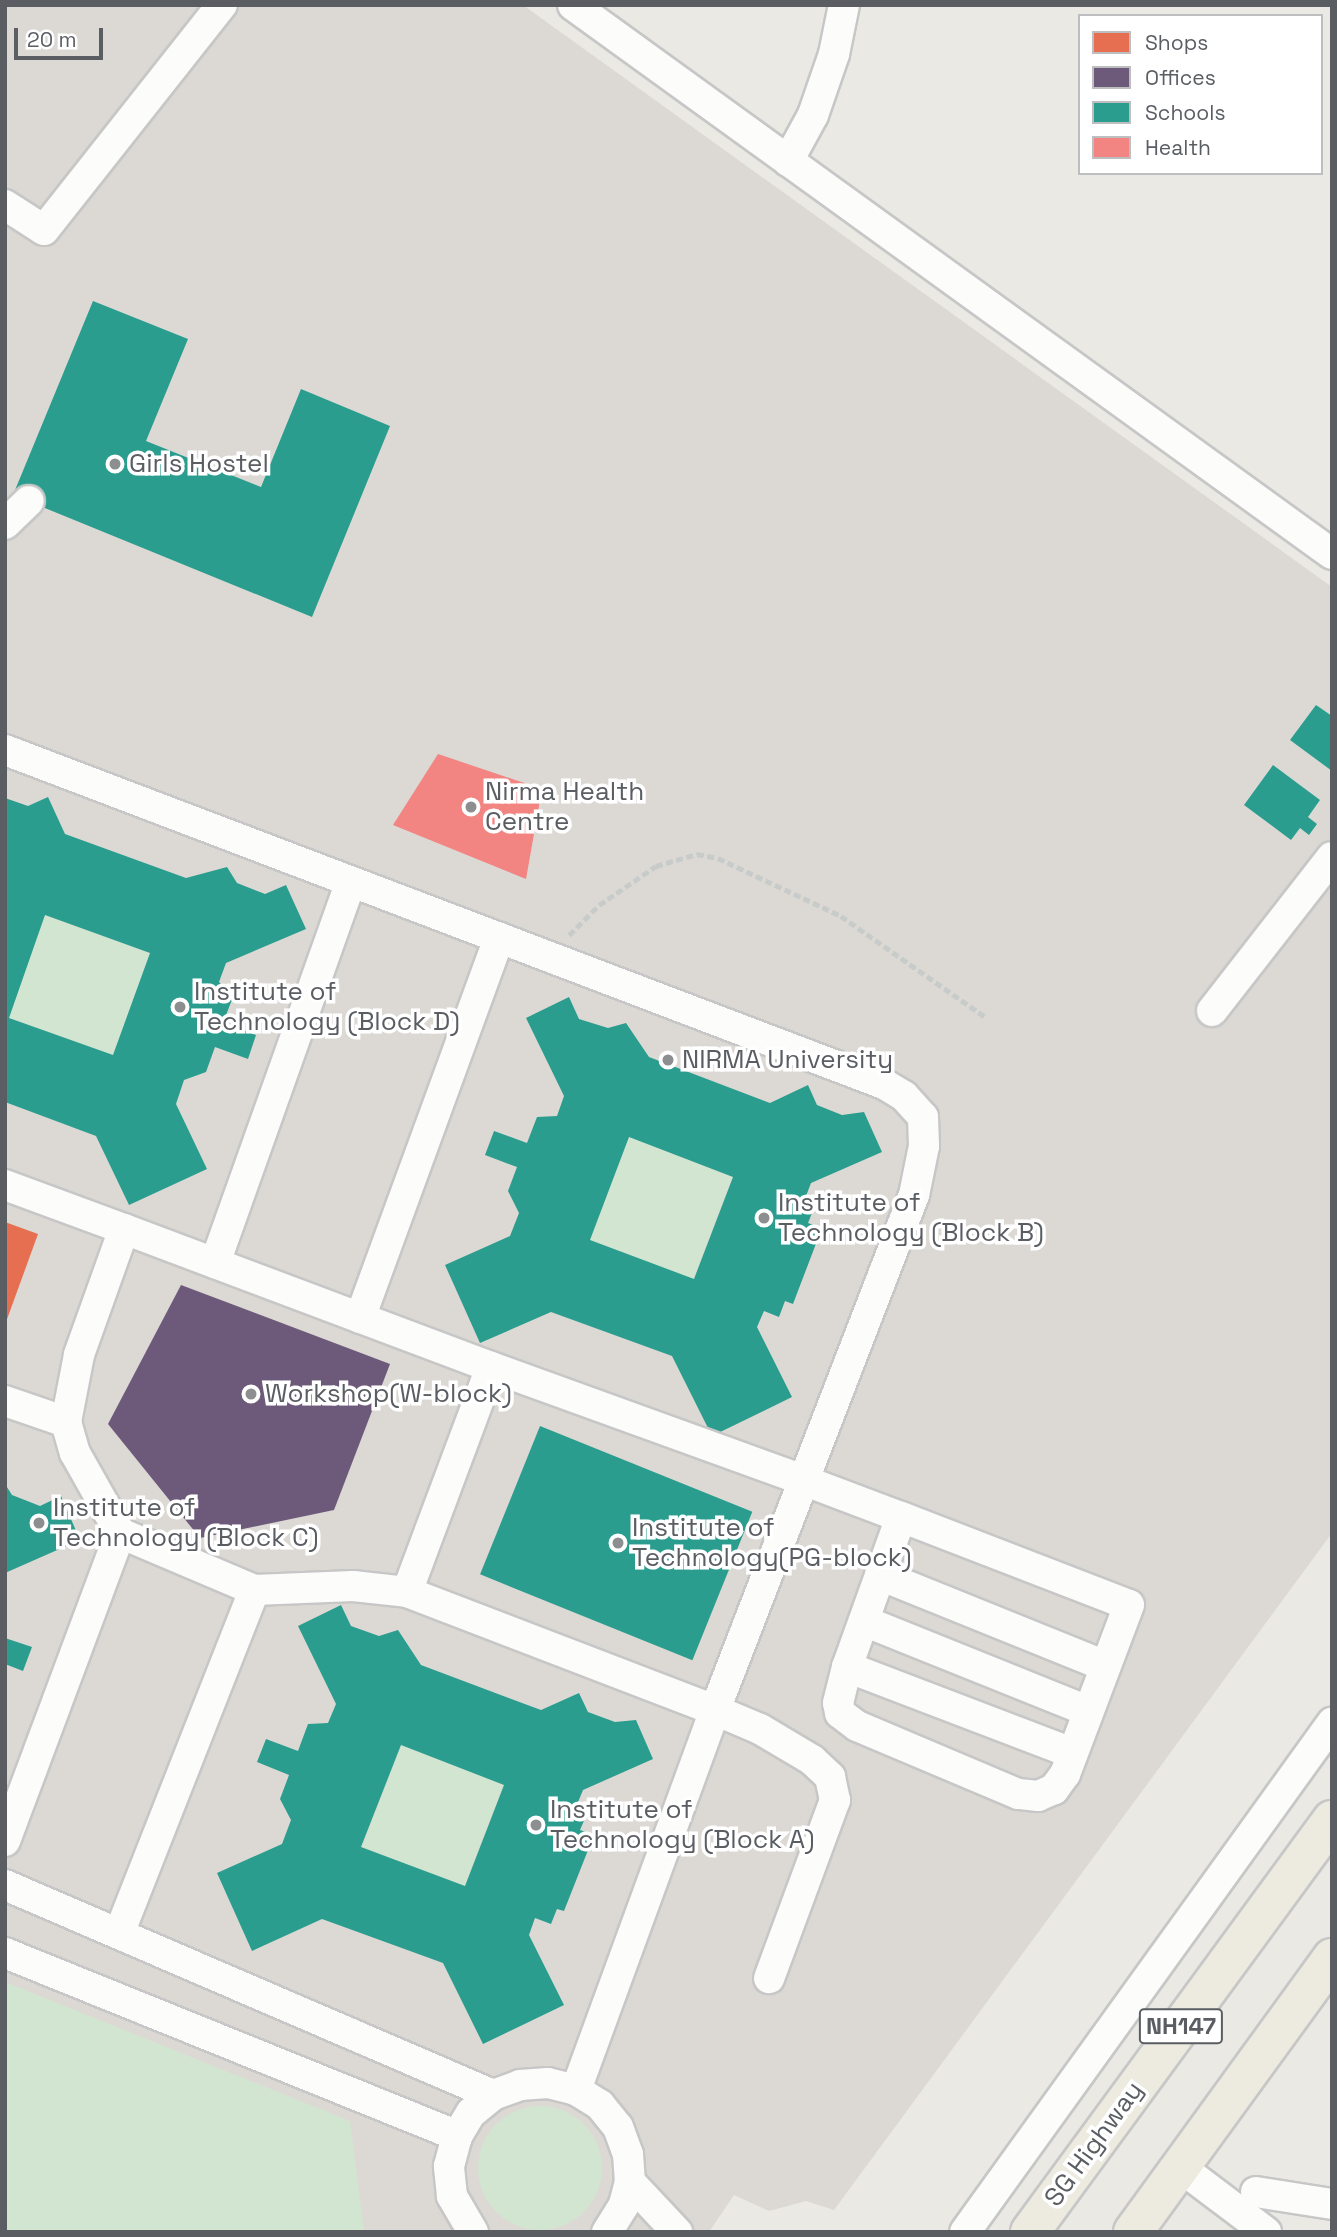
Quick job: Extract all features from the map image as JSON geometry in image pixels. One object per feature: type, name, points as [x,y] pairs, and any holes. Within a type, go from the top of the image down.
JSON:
[{"type":"highway","name":"SG Highway","points":[[1030,2232],[1332,1820]]},
{"type":"highway","name":"NH147","points":[[1133,2232],[1332,1958]]},
{"type":"street","points":[[5,205],[44,230],[222,5]]},
{"type":"street","points":[[573,5],[1332,554]]},
{"type":"street","points":[[788,161],[813,115],[834,54],[844,5]]},
{"type":"street","points":[[5,524],[29,501]]},
{"type":"street","points":[[5,750],[884,1084],[904,1096],[923,1117],[923,1157],[914,1195],[715,1710],[576,2090]]},
{"type":"street","points":[[1212,1011],[1332,857]]},
{"type":"street","points":[[215,1263],[351,881]]},
{"type":"street","points":[[360,1318],[499,938]]},
{"type":"street","points":[[5,1185],[491,1367],[803,1480],[901,1517],[1129,1605],[1072,1753],[1054,1789],[1038,1796],[1018,1794],[848,1721],[838,1703],[847,1667],[901,1517]]},
{"type":"street","points":[[124,1229],[79,1355],[66,1422],[75,1453],[120,1533],[254,1590],[353,1586],[407,1592],[715,1710],[760,1729],[812,1760],[830,1777],[835,1800],[769,1978]]},
{"type":"street","points":[[407,1592],[491,1367]]},
{"type":"street","points":[[5,1401],[66,1422]]},
{"type":"street","points":[[5,1841],[120,1533]]},
{"type":"street","points":[[880,1575],[1105,1666]]},
{"type":"street","points":[[120,1931],[254,1590]]},
{"type":"street","points":[[864,1621],[1088,1711]]},
{"type":"street","points":[[847,1667],[1072,1753]]},
{"type":"street","points":[[965,2232],[1332,1723]]},
{"type":"street","points":[[5,1885],[120,1931],[493,2095]]},
{"type":"street","points":[[5,1953],[457,2136]]},
{"type":"street","points":[[473,2232],[452,2196],[449,2166],[457,2136],[471,2113],[493,2095],[529,2084],[576,2090],[600,2105],[618,2127],[628,2154],[630,2182],[624,2205],[607,2232]]},
{"type":"street","points":[[1180,2167],[1266,2232]]},
{"type":"street","points":[[630,2182],[677,2232]]},
{"type":"street","points":[[1256,2192],[1332,2204]]},
{"type":"path","points":[[549,956],[598,905],[656,866],[697,854],[762,875],[841,916],[985,1017]]},
{"type":"shaded area","name":"NIRMA University","points":[[5,5],[523,5],[1332,587],[1332,1533],[834,2210],[806,2201],[769,2211],[734,2195],[709,2232],[5,2232]]},
{"type":"green space","points":[[45,915],[150,953],[113,1056],[8,1017]]},
{"type":"green space","points":[[629,1137],[733,1177],[693,1279],[590,1240]]},
{"type":"green space","points":[[401,1745],[504,1784],[464,1887],[362,1848]]},
{"type":"green space","points":[[5,1982],[350,2121],[364,2232],[5,2232]]},
{"type":"green space","points":[[540,2106],[564,2111],[584,2124],[597,2144],[602,2168],[597,2192],[584,2212],[564,2225],[540,2230],[516,2225],[496,2212],[483,2192],[478,2168],[483,2144],[496,2124],[516,2111]]},
{"type":"building: Shops","points":[[5,1222],[38,1234],[6,1322],[5,1322]]},
{"type":"building: Offices","name":"Workshop(W-block)","points":[[181,1285],[390,1364],[334,1510],[200,1538],[108,1424]]},
{"type":"building: Schools","name":"Girls Hostel","points":[[93,301],[188,339],[146,441],[261,487],[301,389],[390,426],[312,617],[13,495]]},
{"type":"building: Schools","points":[[1316,705],[1332,716],[1332,771],[1290,740]]},
{"type":"building: Schools","points":[[1273,765],[1320,800],[1308,817],[1317,824],[1309,835],[1300,828],[1291,840],[1244,805]]},
{"type":"building: Schools","name":"Institute of Technology (Block D)","points":[[48,797],[65,834],[186,878],[227,867],[237,883],[265,894],[286,885],[306,929],[226,963],[219,982],[233,997],[223,1023],[256,1035],[248,1059],[215,1047],[206,1072],[184,1080],[176,1104],[207,1169],[129,1205],[96,1136],[5,1102],[5,798],[28,806]],"holes":[[[45,915],[150,953],[113,1055],[9,1018]]]},
{"type":"building: Schools","name":"Institute of Technology (Block B)","points":[[569,997],[579,1019],[608,1028],[626,1023],[649,1057],[770,1103],[808,1085],[817,1105],[842,1115],[864,1112],[882,1152],[811,1183],[803,1204],[814,1208],[808,1223],[822,1228],[793,1304],[785,1301],[779,1317],[764,1311],[757,1327],[792,1397],[712,1436],[672,1356],[551,1312],[480,1343],[445,1265],[510,1236],[519,1213],[508,1191],[517,1167],[485,1155],[494,1131],[527,1143],[537,1117],[557,1116],[564,1096],[526,1018]],"holes":[[[629,1137],[733,1177],[694,1279],[590,1240]]]},
{"type":"building: Schools","name":"Institute of Technology(PG-block)","points":[[540,1426],[752,1512],[692,1660],[480,1574]]},
{"type":"building: Schools","name":"Institute of Technology (Block C)","points":[[5,1484],[12,1495],[40,1506],[61,1496],[80,1540],[5,1573]]},
{"type":"building: Schools","name":"Institute of Technology (Block A)","points":[[341,1605],[351,1626],[379,1636],[398,1630],[421,1665],[541,1710],[579,1693],[588,1712],[615,1722],[636,1720],[653,1759],[583,1790],[574,1812],[586,1816],[580,1830],[594,1835],[564,1911],[557,1909],[551,1924],[535,1918],[529,1935],[564,2005],[483,2044],[443,1963],[322,1919],[252,1951],[217,1873],[282,1844],[291,1820],[280,1799],[289,1775],[257,1762],[266,1739],[298,1751],[308,1724],[328,1723],[336,1704],[298,1626]],"holes":[[[401,1745],[504,1785],[465,1886],[361,1847]]]},
{"type":"building: Schools","points":[[5,1638],[32,1647],[23,1671],[5,1664]]},
{"type":"building: Health","name":"Nirma Health Centre","points":[[438,754],[542,789],[526,879],[393,825]]},
{"type":"place","name":"Girls Hostel","points":[[115,464]]},
{"type":"place","name":"Nirma Health Centre","points":[[471,807]]},
{"type":"place","name":"Institute of Technology (Block D)","points":[[180,1007]]},
{"type":"place","name":"NIRMA University","points":[[668,1060]]},
{"type":"place","name":"Institute of Technology (Block B)","points":[[764,1218]]},
{"type":"place","name":"Workshop(W-block)","points":[[251,1394]]},
{"type":"place","name":"Institute of Technology (Block C)","points":[[39,1523]]},
{"type":"place","name":"Institute of Technology(PG-block)","points":[[618,1543]]},
{"type":"place","name":"Institute of Technology (Block A)","points":[[536,1825]]}]
